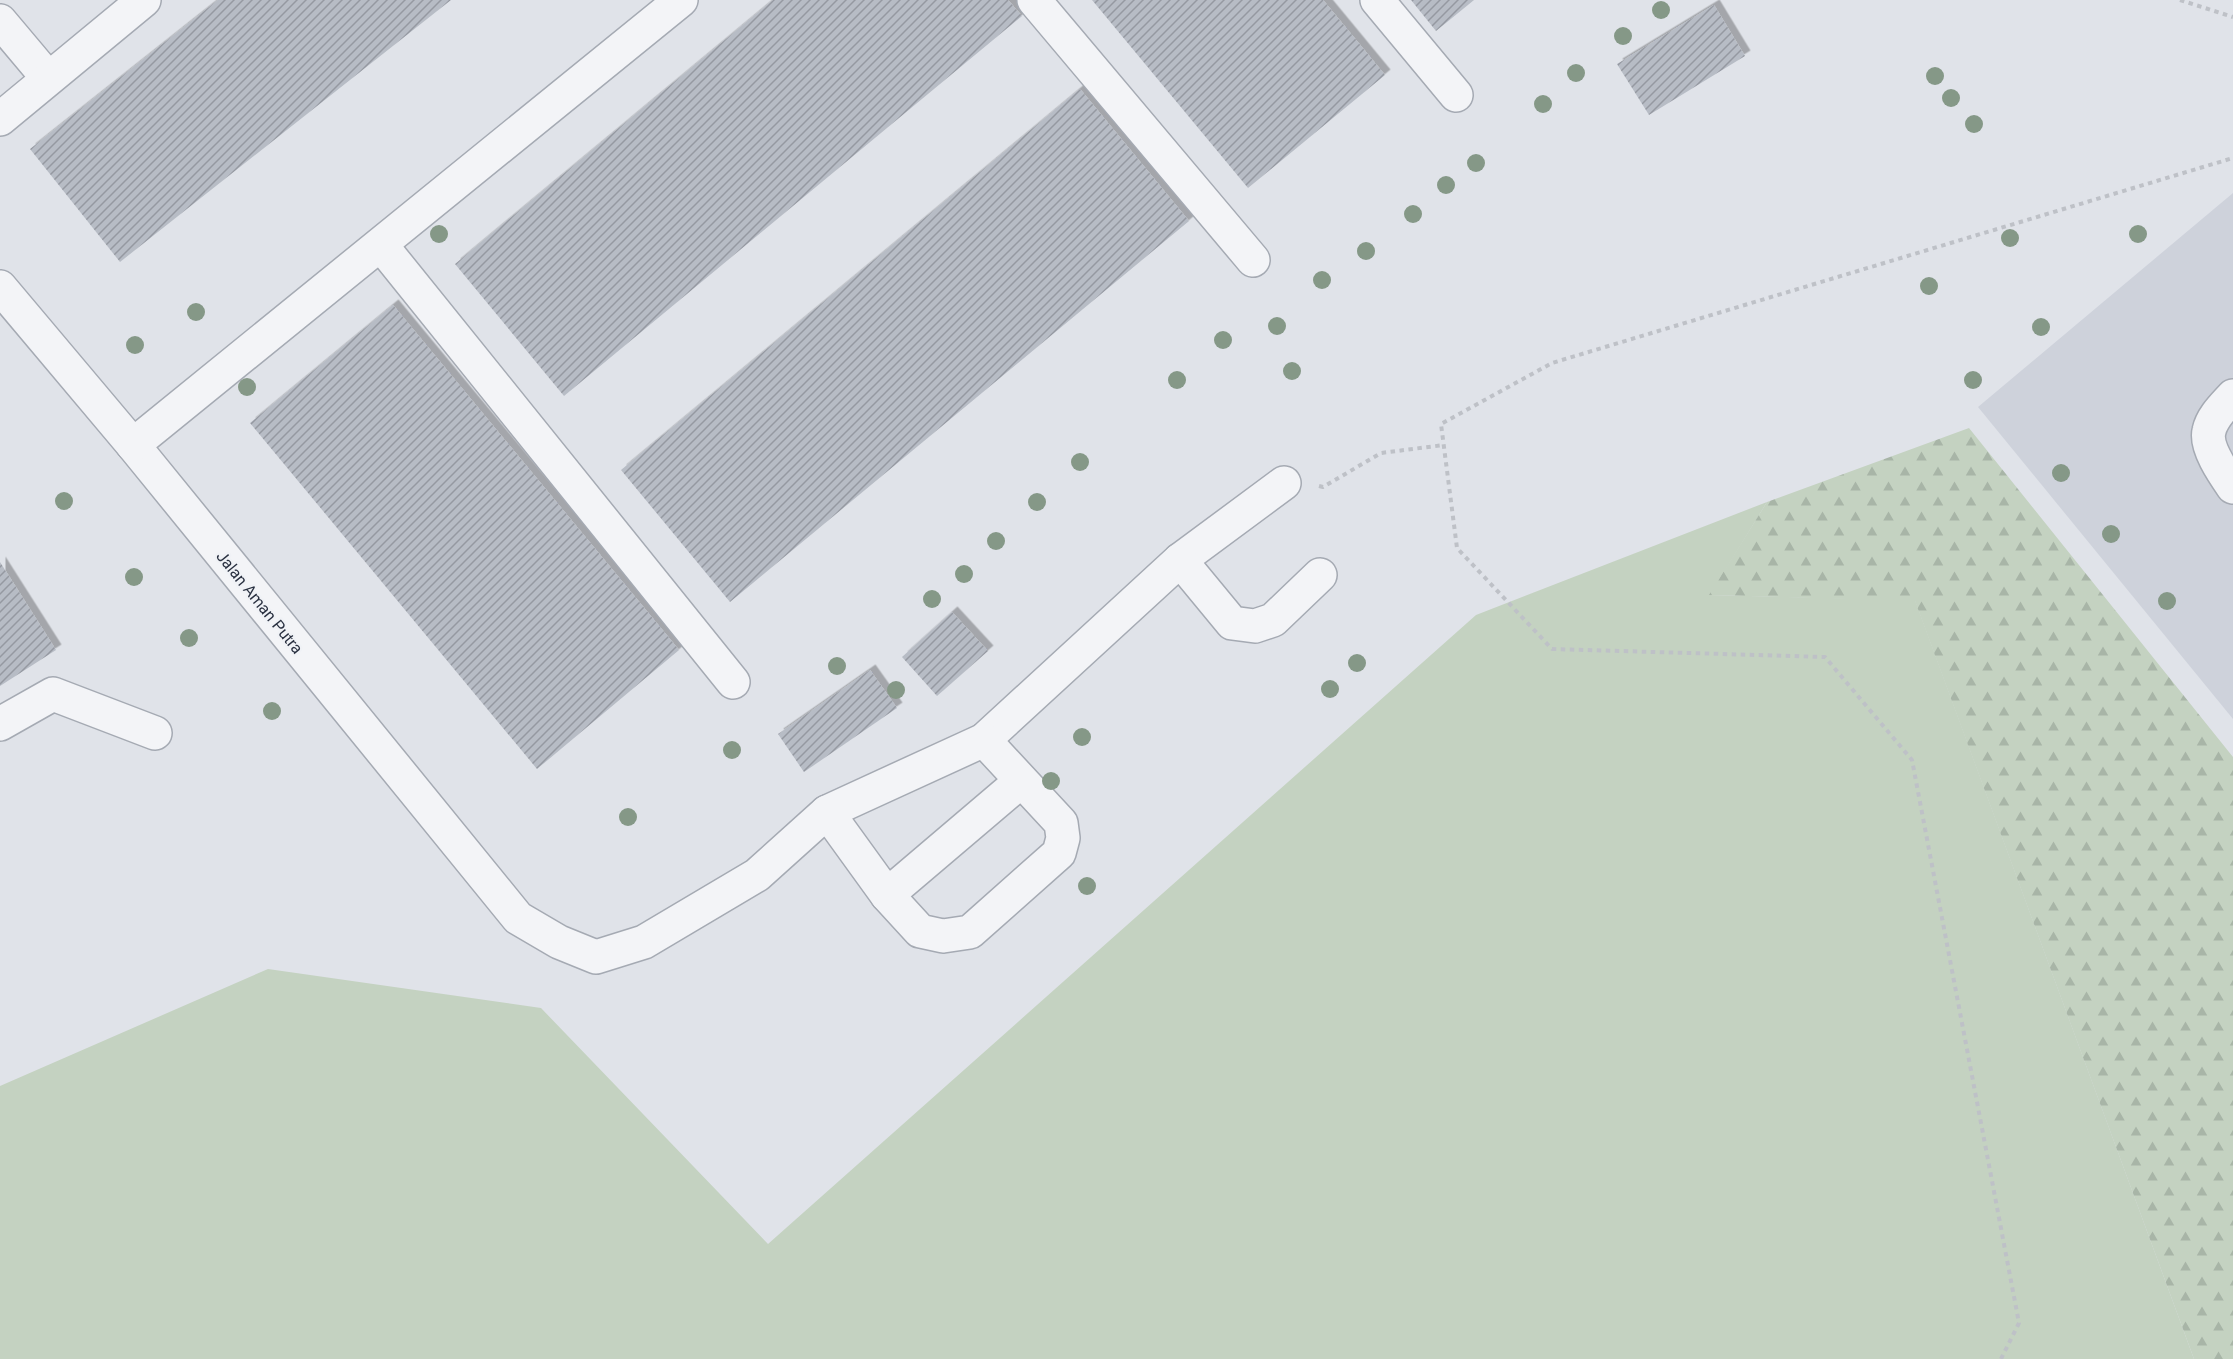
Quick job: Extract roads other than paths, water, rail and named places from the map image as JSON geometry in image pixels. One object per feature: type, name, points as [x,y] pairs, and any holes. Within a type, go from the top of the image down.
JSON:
[{"type":"lane","points":[[0,119],[144,0]]},
{"type":"lane","points":[[133,446],[681,0]]},
{"type":"lane","points":[[1034,0],[1253,260]]},
{"type":"lane","points":[[1377,0],[1456,95]]},
{"type":"lane","points":[[0,21],[48,78]]},
{"type":"lane","points":[[381,245],[733,682]]},
{"type":"lane","name":"Jalan Aman Putra","points":[[0,287],[133,446],[518,918],[559,942],[596,957],[644,942],[757,875],[827,812]]},
{"type":"lane","points":[[2233,396],[2215,417],[2208,433],[2216,461],[2233,487]]},
{"type":"lane","points":[[984,740],[1061,823],[1063,838],[1059,853],[970,932],[943,936],[920,931],[887,895],[827,812],[984,740],[1180,560],[1284,483]]},
{"type":"lane","points":[[1180,560],[1232,623],[1255,626],[1273,620],[1320,575]]},
{"type":"lane","points":[[0,724],[53,694],[155,733]]},
{"type":"lane","points":[[887,895],[1021,781]]}]
